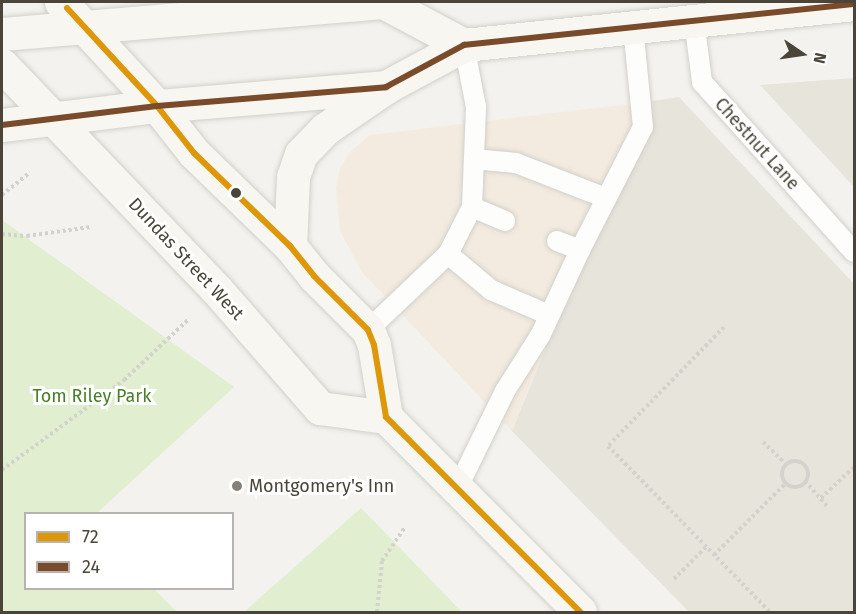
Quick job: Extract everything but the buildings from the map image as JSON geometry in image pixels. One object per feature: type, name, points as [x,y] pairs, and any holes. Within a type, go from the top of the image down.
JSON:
[{"type":"main road","points":[[61,2],[157,106],[194,153],[290,246],[314,276],[368,330],[374,345],[387,417],[580,612]]},
{"type":"main road","points":[[2,34],[382,2],[464,45]]},
{"type":"main road","points":[[290,246],[293,177],[301,154],[325,129],[386,87],[464,45],[855,4]]},
{"type":"main road","name":"Dundas Street West","points":[[2,65],[217,290],[320,408],[387,417]]},
{"type":"main road","points":[[2,125],[157,106],[386,87]]},
{"type":"lane","name":"Chestnut Lane","points":[[694,20],[702,82],[855,252]]},
{"type":"lane","points":[[458,489],[506,391],[549,315],[643,127],[633,27]]},
{"type":"lane","points":[[368,330],[448,254],[471,207],[476,107],[464,45]]},
{"type":"lane","points":[[474,159],[516,164],[606,198]]},
{"type":"lane","points":[[471,207],[505,221]]},
{"type":"lane","points":[[557,241],[580,250]]},
{"type":"lane","points":[[448,254],[491,290],[549,315]]},
{"type":"path","points":[[2,195],[30,172]]},
{"type":"path","points":[[2,234],[27,236],[90,227]]},
{"type":"path","points":[[2,470],[124,380],[192,316]]},
{"type":"path","points":[[724,327],[608,446],[770,612]]},
{"type":"path","points":[[763,442],[786,464]]},
{"type":"path","points":[[792,460],[803,464],[808,476],[805,481],[794,487],[786,483],[781,473],[786,464],[792,460]]},
{"type":"path","points":[[821,498],[855,467]]},
{"type":"path","points":[[805,481],[828,507]]},
{"type":"path","points":[[714,555],[786,483]]},
{"type":"path","points":[[377,612],[382,561],[405,527]]},
{"type":"path","points":[[674,579],[706,547]]},
{"type":"shaded area","points":[[854,78],[854,187],[760,85]]},
{"type":"shaded area","points":[[679,97],[854,284],[854,612],[689,612],[512,431],[646,102]]},
{"type":"shaded area","points":[[646,102],[512,431],[362,272],[340,231],[336,188],[340,168],[351,151],[370,135]]},
{"type":"green space","name":"Tom Riley Park","points":[[2,220],[234,387],[98,512],[24,512],[24,590],[155,590],[177,612],[2,612]]},
{"type":"green space","points":[[361,508],[462,612],[244,612]]},
{"type":"transit line","name":"24","points":[[2,125],[157,106],[386,87],[464,45],[854,4]]},
{"type":"transit line","name":"72","points":[[67,8],[157,106],[194,153],[290,246],[314,276],[368,330],[374,345],[386,417],[580,612]]},
{"type":"place","name":"Montgomery's Inn","points":[[237,486]]}]
